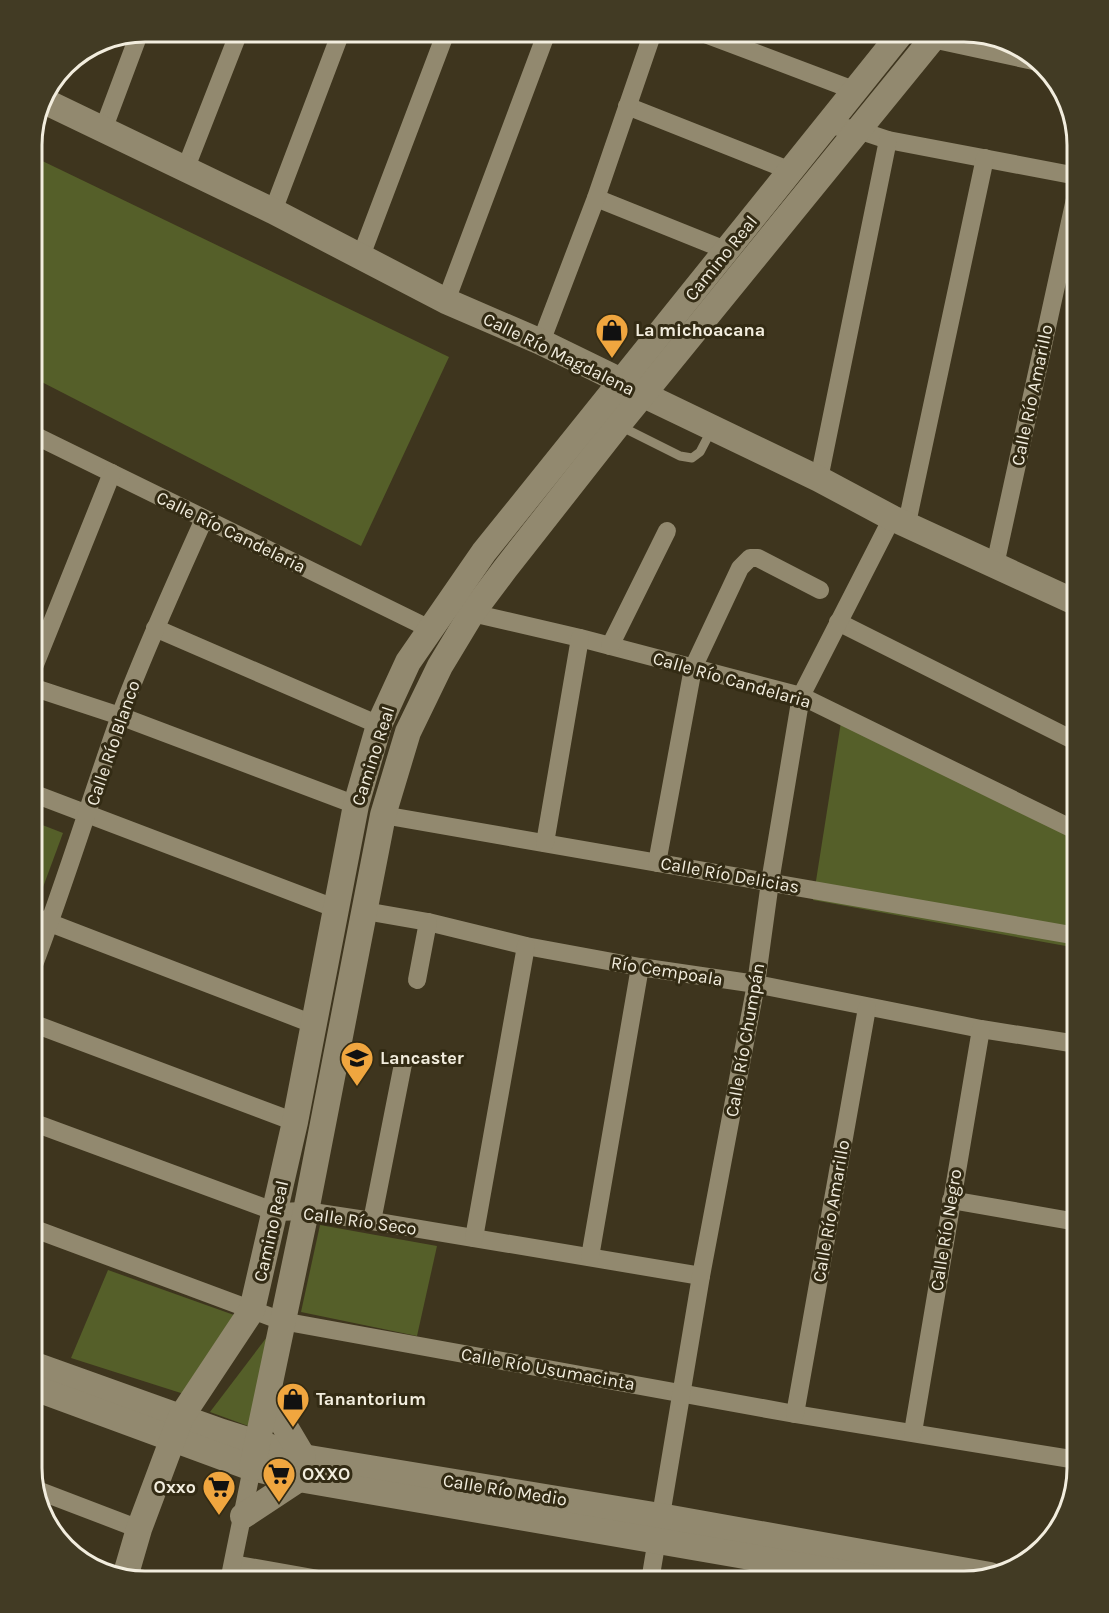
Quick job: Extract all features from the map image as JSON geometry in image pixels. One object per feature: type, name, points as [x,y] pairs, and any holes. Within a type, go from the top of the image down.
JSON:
[{"type":"street","points":[[185,170],[235,42]]},
{"type":"street","points":[[273,211],[337,42]]},
{"type":"street","points":[[361,256],[442,42]]},
{"type":"street","points":[[446,301],[544,42]]},
{"type":"street","points":[[541,342],[596,198],[649,42]]},
{"type":"street","points":[[726,42],[856,91]]},
{"type":"street","name":"Camino Real","points":[[127,1569],[139,1529],[177,1428],[252,1310],[295,1122],[356,805],[379,725],[408,662],[484,552],[894,42]]},
{"type":"street","name":"Camino Real","points":[[231,1571],[306,1211],[383,815],[408,732],[440,666],[472,613],[505,569],[618,425],[929,42]]},
{"type":"street","points":[[962,42],[1016,56]]},
{"type":"street","points":[[103,130],[136,43]]},
{"type":"street","name":"Calle Río Magdalena","points":[[51,104],[273,211],[446,301],[541,342],[899,520],[1067,598]]},
{"type":"street","points":[[627,106],[791,171]]},
{"type":"street","points":[[828,125],[858,130],[888,140],[1067,174]]},
{"type":"street","points":[[819,479],[888,140]]},
{"type":"street","name":"Calle Río Chumpán","points":[[652,1571],[680,1392],[756,984],[770,882],[801,696],[838,622],[899,520],[985,158]]},
{"type":"street","points":[[596,198],[728,251]]},
{"type":"street","name":"Calle Río Amarillo","points":[[995,565],[1067,236]]},
{"type":"street","name":"Calle Río Candelaria","points":[[42,439],[430,629]]},
{"type":"street","points":[[42,647],[112,474]]},
{"type":"street","name":"Calle Río Blanco","points":[[42,944],[120,716],[155,628],[204,519]]},
{"type":"street","points":[[610,646],[667,531]]},
{"type":"street","points":[[484,552],[505,569]]},
{"type":"street","points":[[657,863],[693,668],[740,568],[750,558],[765,560],[820,590]]},
{"type":"street","name":"Calle Río Candelaria","points":[[472,613],[580,638],[801,696],[1067,826]]},
{"type":"street","points":[[838,622],[1067,737]]},
{"type":"street","points":[[155,628],[379,725]]},
{"type":"street","points":[[545,843],[580,638]]},
{"type":"street","points":[[42,690],[120,716],[356,805]]},
{"type":"street","points":[[42,797],[337,909]]},
{"type":"street","name":"Calle Río Delicias","points":[[383,815],[1067,934]]},
{"type":"street","name":"Río Cempoala","points":[[365,911],[640,967],[756,984],[867,1008],[1067,1042]]},
{"type":"street","points":[[42,920],[312,1035],[338,1050]]},
{"type":"street","points":[[417,980],[428,922]]},
{"type":"street","points":[[474,1238],[526,945]]},
{"type":"street","points":[[590,1257],[640,967]]},
{"type":"street","points":[[323,972],[352,979]]},
{"type":"street","name":"Calle Río Amarillo","points":[[795,1414],[867,1008]]},
{"type":"street","points":[[42,1027],[295,1122]]},
{"type":"street","name":"Calle Río Negro","points":[[913,1432],[981,1029]]},
{"type":"street","points":[[372,1221],[403,1064]]},
{"type":"street","name":"Calle Río Seco","points":[[42,1126],[276,1212],[306,1211],[701,1276]]},
{"type":"street","points":[[951,1200],[1067,1220]]},
{"type":"street","name":"Calle Río Usumacinta","points":[[42,1232],[282,1321],[795,1414],[1067,1458]]},
{"type":"street","name":"Calle Río Medio","points":[[42,1368],[177,1428],[252,1468],[301,1468],[660,1516],[967,1571]]},
{"type":"street","name":"Calle Río Medio","points":[[42,1390],[177,1428],[258,1443],[301,1468],[656,1541],[832,1571]]},
{"type":"street","points":[[243,1516],[301,1468],[268,1398]]},
{"type":"street","points":[[45,1493],[139,1529]]},
{"type":"lane","points":[[618,425],[680,456],[692,458],[700,452],[713,428]]},
{"type":"green space","points":[[42,161],[449,357],[361,546],[42,382]]},
{"type":"green space","points":[[841,722],[1067,835],[1067,946],[813,900]]},
{"type":"green space","points":[[42,825],[63,833],[42,890]]},
{"type":"green space","points":[[320,1225],[437,1246],[417,1336],[301,1312]]},
{"type":"green space","points":[[108,1270],[234,1315],[184,1394],[71,1358]]},
{"type":"green space","points":[[273,1329],[251,1427],[210,1412]]},
{"type":"place","name":"La michoacana","points":[[612,359]]},
{"type":"place","name":"Lancaster","points":[[357,1087]]},
{"type":"place","name":"Tanantorium","points":[[293,1428]]},
{"type":"place","name":"OXXO","points":[[279,1503]]},
{"type":"place","name":"Oxxo","points":[[219,1516]]}]
